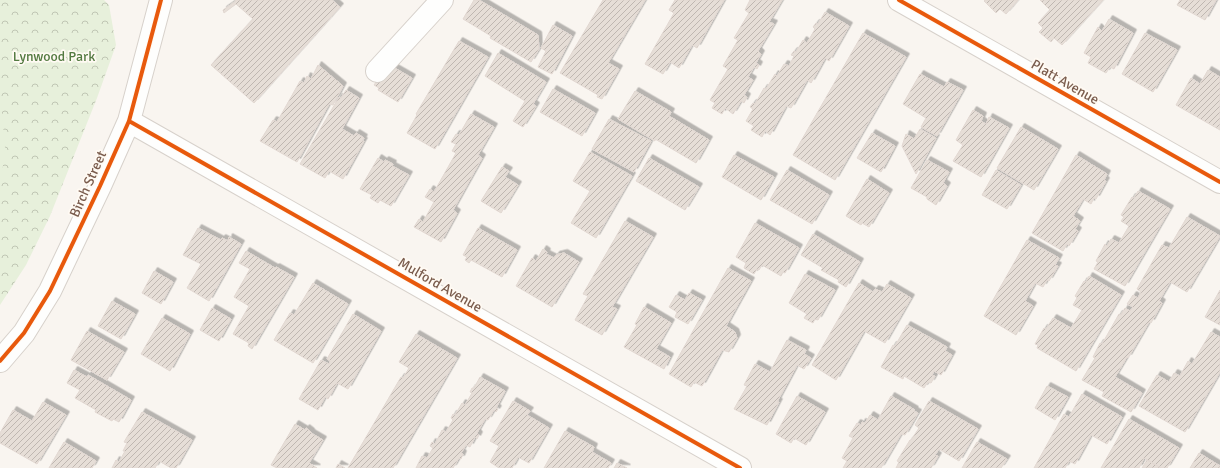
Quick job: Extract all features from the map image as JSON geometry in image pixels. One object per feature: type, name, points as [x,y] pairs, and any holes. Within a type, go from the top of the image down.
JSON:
[{"type":"street","name":"Birch Street","points":[[0,361],[24,332],[50,291],[72,248],[129,121],[162,0]]},
{"type":"street","points":[[377,72],[442,0]]},
{"type":"street","name":"Platt Avenue","points":[[899,0],[1220,182]]},
{"type":"street","name":"Mulford Avenue","points":[[129,121],[740,468]]},
{"type":"green space","name":"Lynwood Park","points":[[0,0],[104,0],[109,5],[116,45],[97,98],[50,216],[26,265],[0,305]]},
{"type":"green space","points":[[0,88],[5,148],[0,192]]},
{"type":"building","points":[[235,0],[332,0],[340,7],[254,103],[211,65],[253,19],[236,4],[224,13],[223,10],[236,1]]},
{"type":"building","points":[[474,0],[479,0],[538,35],[539,49],[531,62],[490,38],[491,36],[463,19]]},
{"type":"building","points":[[603,0],[645,0],[608,63],[619,69],[602,99],[597,97],[598,95],[560,73]]},
{"type":"building","points":[[675,0],[724,0],[697,48],[692,45],[679,68],[670,62],[663,74],[645,64],[674,13],[669,10]]},
{"type":"building","points":[[750,0],[782,0],[769,22],[774,24],[758,51],[761,54],[756,63],[759,65],[757,69],[754,67],[748,77],[753,80],[744,95],[747,97],[744,103],[741,101],[733,114],[725,108],[722,114],[712,108],[715,103],[710,100],[728,69],[723,66],[738,40],[734,38],[749,13],[745,10]]},
{"type":"building","points":[[1018,0],[1006,14],[1000,9],[996,13],[984,1]]},
{"type":"building","points":[[1040,0],[1103,0],[1062,45],[1054,38],[1051,42],[1039,32],[1043,28],[1038,23],[1050,10]]},
{"type":"building","points":[[1180,0],[1216,0],[1205,20],[1177,5]]},
{"type":"building","points":[[825,12],[849,26],[829,61],[825,58],[811,83],[807,80],[791,108],[786,106],[770,135],[765,131],[762,137],[751,130],[754,126],[746,121],[753,109],[750,107],[753,103],[755,104],[764,88],[766,89],[775,74],[777,76],[784,64],[789,66],[794,56],[791,55],[794,51],[796,52],[803,40],[807,43],[815,29],[813,27],[816,23],[818,24]]},
{"type":"building","points":[[1109,19],[1133,33],[1114,69],[1110,67],[1106,73],[1088,63],[1091,57],[1084,53],[1098,27],[1102,31]]},
{"type":"building","points":[[553,25],[572,36],[552,74],[538,67],[546,51],[541,48]]},
{"type":"building","points":[[863,33],[906,57],[835,180],[793,155]]},
{"type":"building","points":[[1145,33],[1177,50],[1153,92],[1122,74]]},
{"type":"building","points":[[459,41],[488,57],[435,149],[407,133],[417,115],[416,114]]},
{"type":"building","points":[[498,53],[546,82],[533,104],[536,106],[523,127],[513,121],[525,101],[485,76]]},
{"type":"building","points":[[318,65],[343,86],[333,105],[329,104],[297,162],[260,141],[273,120],[277,122],[300,81],[304,83],[307,76],[311,79]]},
{"type":"building","points":[[391,66],[412,78],[398,102],[378,90],[379,88],[374,85],[378,79],[382,81]]},
{"type":"building","points":[[1208,70],[1220,77],[1220,130],[1176,105],[1191,78],[1200,84]]},
{"type":"building","points":[[920,74],[944,87],[947,82],[963,90],[937,136],[921,127],[926,118],[903,104]]},
{"type":"building","points":[[553,89],[595,113],[582,136],[540,112]]},
{"type":"building","points":[[346,90],[359,98],[342,129],[354,136],[356,133],[364,138],[362,141],[364,141],[343,179],[329,171],[325,178],[300,164],[339,97],[341,98]]},
{"type":"building","points":[[635,91],[671,112],[669,116],[709,140],[696,163],[618,119]]},
{"type":"building","points":[[973,110],[983,116],[981,121],[986,124],[989,117],[1009,128],[981,177],[953,161],[963,145],[956,140]]},
{"type":"building","points":[[471,114],[494,127],[478,155],[482,158],[453,210],[457,213],[441,242],[414,227],[419,219],[423,222],[434,202],[425,197],[430,189],[434,192],[456,153],[452,151],[456,144],[451,142],[456,134],[459,135]]},
{"type":"building","points":[[609,119],[651,141],[634,172],[592,149]]},
{"type":"building","points":[[1021,127],[1058,149],[1034,190],[997,168]]},
{"type":"building","points":[[920,129],[936,138],[916,174],[902,146],[906,134],[914,139]]},
{"type":"building","points":[[872,133],[895,146],[881,172],[857,158]]},
{"type":"building","points":[[590,152],[632,176],[596,238],[571,223],[590,191],[573,181]]},
{"type":"building","points":[[734,155],[774,177],[761,200],[722,177]]},
{"type":"building","points":[[1076,155],[1107,174],[1104,180],[1106,181],[1096,199],[1094,198],[1091,204],[1083,199],[1073,216],[1080,221],[1075,229],[1078,231],[1069,246],[1067,244],[1063,251],[1032,233]]},
{"type":"building","points":[[378,158],[384,162],[385,160],[393,164],[392,166],[409,175],[391,206],[380,200],[378,203],[370,198],[372,195],[360,189]]},
{"type":"building","points":[[649,158],[699,187],[685,210],[636,181]]},
{"type":"building","points":[[927,160],[949,172],[943,183],[947,186],[936,205],[927,199],[927,197],[911,188]]},
{"type":"building","points":[[502,167],[509,171],[505,177],[518,185],[501,213],[481,201]]},
{"type":"building","points":[[787,170],[829,195],[812,224],[770,200]]},
{"type":"building","points":[[996,170],[1021,185],[1007,209],[982,195]]},
{"type":"building","points":[[867,179],[889,193],[869,227],[862,223],[861,225],[846,216]]},
{"type":"building","points":[[1138,191],[1170,209],[1125,286],[1094,269],[1098,262],[1096,261],[1105,244],[1107,246],[1111,239],[1119,243],[1129,226],[1121,221],[1124,217],[1121,215],[1132,197],[1134,198]]},
{"type":"building","points":[[1187,217],[1220,236],[1187,292],[1170,282],[1159,301],[1162,303],[1151,323],[1149,322],[1115,377],[1142,393],[1131,412],[1102,396],[1104,392],[1082,380],[1095,358],[1093,357],[1100,343],[1102,344],[1119,314],[1121,315],[1125,308],[1130,311],[1133,307],[1127,304],[1133,295],[1138,298],[1141,292],[1137,289],[1162,245],[1169,248]]},
{"type":"building","points":[[625,221],[653,237],[612,307],[617,309],[602,335],[575,320],[588,296],[583,294]]},
{"type":"building","points":[[755,223],[799,248],[785,273],[783,272],[781,276],[762,265],[754,274],[744,268],[746,263],[736,257]]},
{"type":"building","points":[[198,228],[221,240],[222,238],[228,241],[229,237],[241,244],[209,301],[187,288],[201,264],[183,255]]},
{"type":"building","points":[[478,228],[517,250],[502,277],[471,260],[469,263],[465,260],[467,257],[463,255]]},
{"type":"building","points":[[813,234],[860,262],[846,287],[838,282],[839,280],[821,270],[823,268],[801,255]]},
{"type":"building","points":[[1027,240],[1059,258],[1055,265],[1058,266],[1049,281],[1047,280],[1043,287],[1035,283],[1025,301],[1033,306],[1016,335],[984,316]]},
{"type":"building","points":[[543,249],[547,252],[546,254],[554,258],[556,255],[564,253],[579,262],[552,307],[516,286],[532,258],[536,261]]},
{"type":"building","points":[[246,251],[294,277],[252,349],[248,346],[249,343],[233,334],[249,306],[234,297],[250,269],[239,263]]},
{"type":"building","points":[[728,268],[751,281],[726,326],[735,332],[737,338],[729,352],[722,350],[702,386],[694,382],[691,387],[669,374]]},
{"type":"building","points":[[154,271],[173,282],[161,304],[142,293]]},
{"type":"building","points":[[805,274],[835,290],[818,320],[815,319],[813,323],[804,318],[807,314],[789,303]]},
{"type":"building","points":[[1089,276],[1121,295],[1076,371],[1037,348],[1038,345],[1035,344],[1044,328],[1046,329],[1053,318],[1071,328],[1082,310],[1073,305],[1077,298],[1075,296],[1084,281],[1086,282]]},
{"type":"building","points":[[313,283],[348,304],[313,363],[274,340],[290,313],[294,315]]},
{"type":"building","points":[[859,283],[873,292],[875,289],[882,292],[887,284],[911,298],[885,343],[864,331],[836,380],[812,365]]},
{"type":"building","points":[[1220,290],[1220,325],[1205,317]]},
{"type":"building","points":[[689,293],[702,300],[688,324],[675,317],[677,312],[669,307],[676,295],[685,300]]},
{"type":"building","points":[[112,301],[135,314],[121,339],[98,326]]},
{"type":"building","points":[[644,307],[671,323],[656,349],[670,357],[664,369],[624,347],[637,325],[635,324]]},
{"type":"building","points":[[212,308],[231,319],[219,341],[200,330]]},
{"type":"building","points":[[353,314],[381,331],[348,389],[337,383],[328,399],[325,397],[318,410],[299,399],[321,360],[329,364],[330,361],[327,359]]},
{"type":"building","points":[[162,318],[190,334],[170,371],[141,354]]},
{"type":"building","points":[[907,325],[947,347],[945,351],[952,355],[941,375],[934,371],[932,375],[935,376],[931,383],[928,382],[924,388],[904,376],[903,379],[881,367],[893,345],[895,346]]},
{"type":"building","points":[[87,331],[124,352],[107,380],[71,360]]},
{"type":"building","points":[[1211,332],[1220,337],[1220,372],[1185,432],[1139,406],[1157,375],[1169,382],[1174,373],[1180,376],[1188,361],[1192,364]]},
{"type":"building","points":[[416,334],[457,358],[393,468],[348,468],[401,377],[403,378],[409,368],[399,362]]},
{"type":"building","points":[[787,340],[806,350],[804,354],[811,358],[804,369],[797,365],[777,402],[779,402],[767,425],[734,409],[747,386],[744,385],[755,364],[770,372]]},
{"type":"building","points":[[74,370],[87,377],[88,375],[131,400],[119,422],[113,419],[112,421],[95,412],[96,410],[75,398],[80,390],[67,383]]},
{"type":"building","points":[[480,377],[505,391],[496,408],[498,409],[496,412],[494,410],[488,420],[485,419],[477,433],[479,435],[477,439],[475,437],[470,447],[466,445],[461,453],[463,454],[461,459],[459,458],[453,468],[416,468],[422,456],[427,458],[433,448],[430,446],[432,442],[435,444],[442,430],[446,432],[453,420],[451,418],[453,414],[455,415],[462,403],[465,405],[472,393],[470,392],[472,388],[474,388]]},
{"type":"building","points":[[1047,386],[1068,397],[1055,420],[1035,408]]},
{"type":"building","points":[[1082,394],[1122,417],[1107,444],[1091,435],[1075,464],[1069,461],[1065,468],[1034,468],[1064,414],[1069,417]]},
{"type":"building","points":[[797,396],[825,412],[806,445],[794,438],[791,443],[776,434]]},
{"type":"building","points":[[891,396],[918,413],[905,435],[901,434],[881,468],[843,468],[847,461],[842,458],[853,438],[849,436],[857,423],[861,425],[862,422],[865,423],[870,415],[878,420]]},
{"type":"building","points":[[513,401],[530,411],[527,415],[549,428],[529,463],[518,457],[512,468],[499,468],[490,462],[499,446],[490,441]]},
{"type":"building","points":[[929,401],[978,429],[959,461],[939,449],[935,455],[938,456],[931,468],[896,468],[899,462],[897,461],[919,428],[915,425]]},
{"type":"building","points":[[43,402],[66,415],[37,464],[0,443],[0,433],[13,410],[32,421]]},
{"type":"building","points":[[142,412],[192,440],[176,468],[171,468],[159,461],[155,468],[112,468],[116,460],[119,462],[125,451],[123,451],[127,443],[124,442]]},
{"type":"building","points":[[1129,419],[1179,448],[1167,468],[1161,468],[1144,458],[1139,468],[1101,468]]},
{"type":"building","points":[[295,424],[305,430],[306,428],[311,433],[323,440],[309,463],[317,468],[277,468],[271,465]]},
{"type":"building","points":[[565,431],[594,447],[592,452],[611,463],[608,468],[544,468]]},
{"type":"building","points":[[64,442],[96,461],[92,468],[49,468]]},
{"type":"building","points":[[977,442],[1007,459],[1001,468],[962,468]]},
{"type":"building","points":[[1199,453],[1220,466],[1220,468],[1190,468]]},
{"type":"building","points":[[1147,460],[1161,468],[1142,468]]},
{"type":"building","points":[[617,463],[627,468],[614,468]]},
{"type":"building","points":[[338,464],[345,468],[336,468]]},
{"type":"cycle path","points":[[0,361],[24,333],[50,291],[129,121],[161,0]]},
{"type":"cycle path","points":[[899,0],[1220,182]]},
{"type":"cycle path","points":[[129,121],[740,468]]}]
